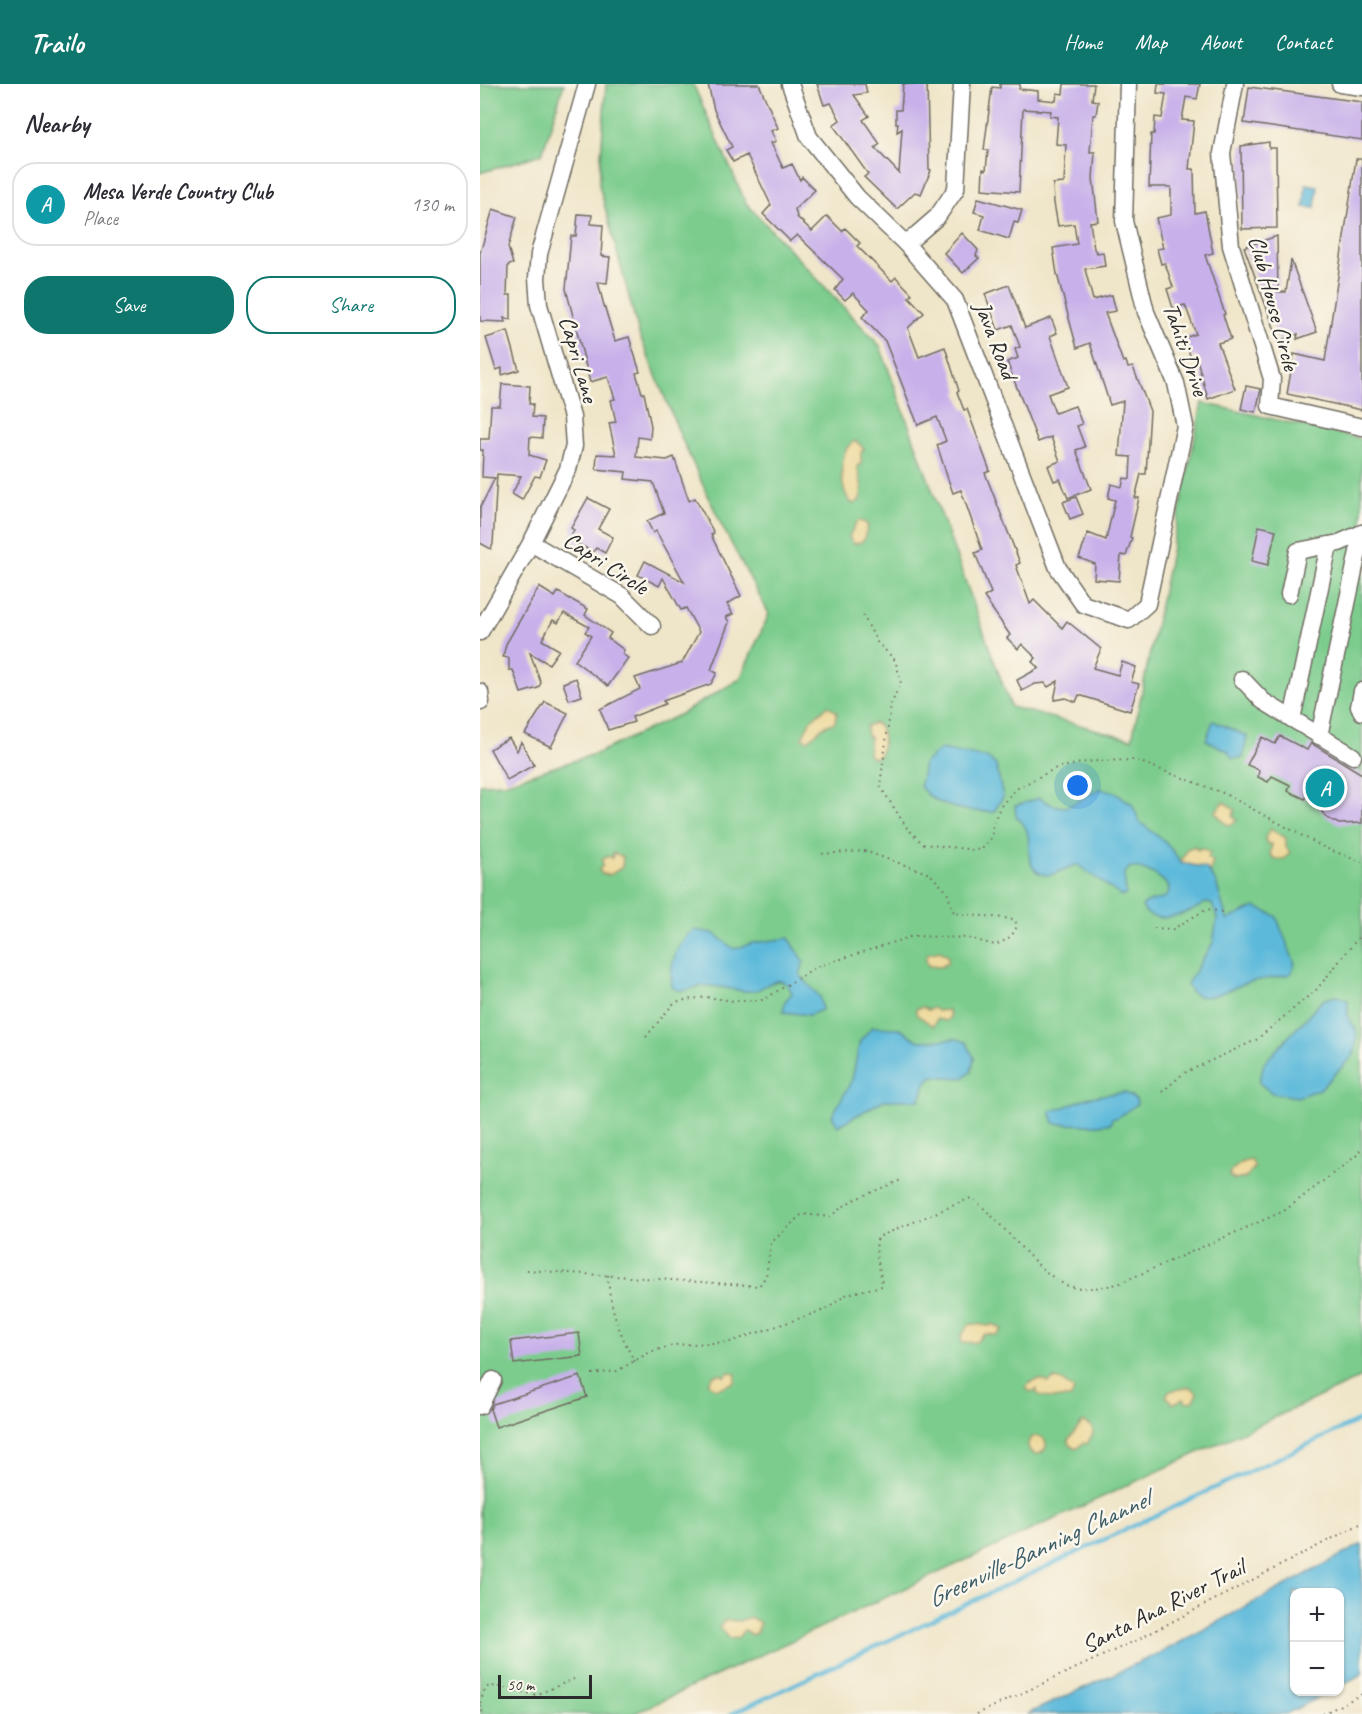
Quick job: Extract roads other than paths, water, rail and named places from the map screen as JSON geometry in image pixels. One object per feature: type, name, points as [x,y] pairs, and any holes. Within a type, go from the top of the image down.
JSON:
[{"type":"street","name":"Capri Lane","points":[[480,632],[531,543],[568,469],[574,446],[572,417],[539,305],[537,278],[539,254],[587,84]]},
{"type":"street","name":"Java Road","points":[[790,84],[809,137],[857,197],[906,244],[955,300],[1058,568],[1083,604],[1129,620]]},
{"type":"street","points":[[906,244],[937,217],[956,189],[962,84]]},
{"type":"street","name":"Tahiti Drive","points":[[1128,84],[1124,221],[1146,312],[1176,383],[1185,426],[1147,604],[1129,620]]},
{"type":"street","name":"Club House Circle","points":[[1235,84],[1222,153],[1231,246],[1272,379],[1270,406],[1362,428]]},
{"type":"street","points":[[1340,84],[1362,87]]},
{"type":"street","points":[[1289,594],[1298,551],[1329,545],[1362,533]]},
{"type":"street","points":[[1319,736],[1362,533]]},
{"type":"street","name":"Capri Circle","points":[[531,543],[622,596],[652,626]]},
{"type":"street","points":[[1292,719],[1329,545]]},
{"type":"street","points":[[1242,679],[1263,701],[1353,756]]},
{"type":"street","points":[[480,1406],[493,1380]]},
{"type":"water","points":[[1306,184],[1318,186],[1315,208],[1304,207]]},
{"type":"water","points":[[1213,721],[1247,736],[1243,758],[1232,758],[1228,751],[1206,740]]},
{"type":"water","points":[[941,749],[987,758],[996,765],[1003,797],[994,812],[963,810],[943,804],[926,793],[920,786],[924,763]]},
{"type":"water","points":[[1101,789],[1112,791],[1132,804],[1140,822],[1165,842],[1182,863],[1206,868],[1216,882],[1227,920],[1255,907],[1276,916],[1295,964],[1290,974],[1249,982],[1216,995],[1199,996],[1192,992],[1187,984],[1213,943],[1217,918],[1212,904],[1205,903],[1191,911],[1172,917],[1153,917],[1146,913],[1142,906],[1168,895],[1169,887],[1161,879],[1146,871],[1130,867],[1124,874],[1126,895],[1121,896],[1078,865],[1051,875],[1035,870],[1030,860],[1027,830],[1016,816],[1015,806],[1039,798],[1049,804],[1065,807]]},
{"type":"water","points":[[694,930],[713,933],[734,949],[753,943],[789,938],[804,961],[800,975],[820,997],[822,1010],[809,1015],[783,1012],[785,1001],[792,993],[786,984],[780,981],[754,991],[709,986],[683,990],[672,987],[675,955],[683,941]]},
{"type":"water","points":[[1335,996],[1348,1000],[1348,1018],[1356,1029],[1357,1038],[1354,1055],[1320,1089],[1297,1097],[1272,1093],[1259,1083],[1264,1063],[1323,1000]]},
{"type":"water","points":[[872,1027],[898,1028],[919,1041],[958,1039],[966,1042],[974,1058],[971,1072],[963,1078],[932,1076],[925,1084],[920,1100],[884,1100],[838,1126],[832,1116],[852,1080],[860,1041]]},
{"type":"water","points":[[1124,1092],[1136,1099],[1137,1104],[1117,1118],[1112,1118],[1111,1123],[1092,1125],[1054,1123],[1050,1111],[1087,1098]]},
{"type":"water","points":[[1362,1544],[1362,1674],[1344,1684],[1344,1588],[1290,1588],[1290,1696],[1321,1696],[1286,1714],[1027,1714],[1164,1651]]},
{"type":"waterway","name":"Greenville-Banning Channel","points":[[731,1714],[1362,1419]]},
{"type":"place","name":"Mesa Verde Country Club","points":[[1325,788]]}]
